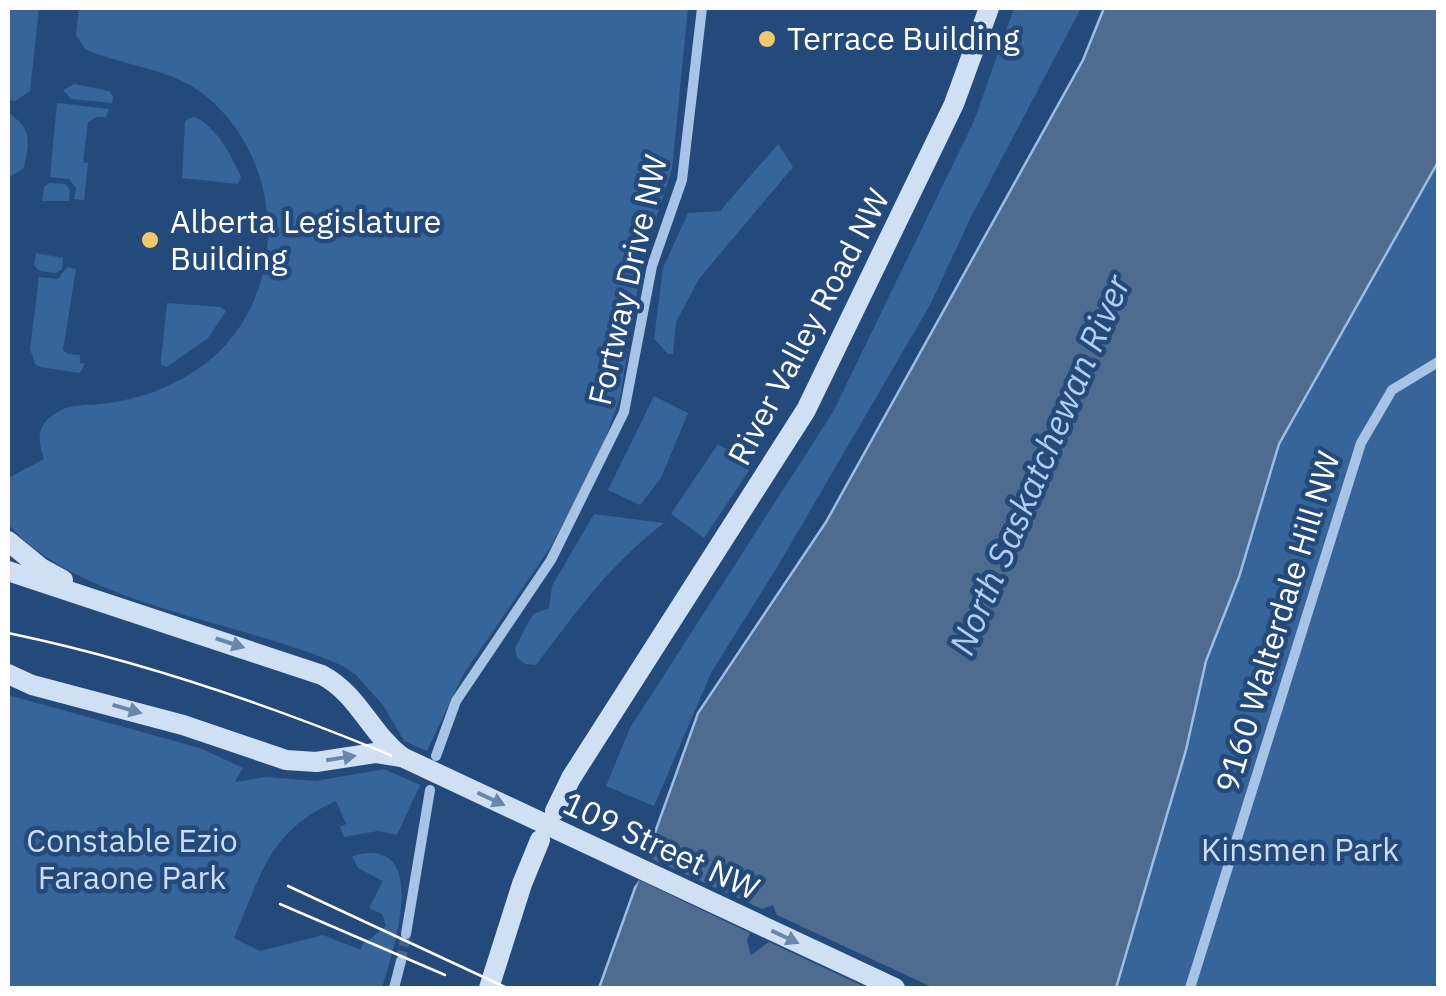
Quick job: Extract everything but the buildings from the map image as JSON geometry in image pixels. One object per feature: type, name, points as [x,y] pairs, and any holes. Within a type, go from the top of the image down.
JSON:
[{"type":"main road","name":"River Valley Road NW","points":[[555,811],[571,778],[806,410],[954,104],[989,8]]},
{"type":"main road","points":[[8,541],[42,568],[104,602]]},
{"type":"main road","name":"109 Street NW","points":[[8,571],[322,676],[343,690],[388,746],[402,757],[895,988]]},
{"type":"main road","name":"109 Street NW","points":[[8,674],[32,685],[183,725],[280,758],[316,762],[376,753],[402,757]]},
{"type":"main road","points":[[8,683],[32,685]]},
{"type":"main road","points":[[489,988],[540,840]]},
{"type":"main road","points":[[499,988],[522,884]]},
{"type":"street","name":"Fortway Drive NW","points":[[436,756],[456,701],[551,560],[624,412],[652,266],[682,180],[702,8]]},
{"type":"street","name":"9160 Walterdale Hill NW","points":[[1190,988],[1354,458],[1392,390],[1438,362]]},
{"type":"street","points":[[406,934],[430,790]]},
{"type":"street","points":[[394,988],[401,961]]},
{"type":"green space","points":[[8,8],[39,8],[30,91],[15,101],[8,100]]},
{"type":"green space","points":[[79,8],[688,8],[672,169],[642,262],[620,398],[597,461],[550,548],[463,675],[427,751],[404,741],[383,705],[343,666],[119,593],[39,552],[8,524],[8,478],[44,459],[40,439],[45,422],[68,408],[141,396],[173,383],[225,346],[248,314],[262,277],[268,238],[265,199],[254,161],[234,126],[192,86],[85,49],[76,35]]},
{"type":"green space","points":[[1014,8],[1081,8],[971,217],[930,305],[711,673],[654,806],[606,786],[630,728],[833,412],[974,121]]},
{"type":"green space","points":[[74,84],[109,91],[112,103],[71,99],[63,90]]},
{"type":"green space","points":[[57,103],[109,109],[106,117],[88,122],[84,200],[74,199],[76,188],[69,179],[50,177]]},
{"type":"green space","points":[[8,112],[25,130],[28,142],[24,168],[8,178]]},
{"type":"green space","points":[[195,117],[222,143],[241,177],[238,184],[182,178],[185,123]]},
{"type":"green space","points":[[778,144],[793,167],[699,279],[676,322],[673,354],[668,354],[654,339],[663,268],[688,213],[720,211]]},
{"type":"green space","name":"Kinsmen Park","points":[[1438,161],[1438,988],[1116,988],[1186,750],[1206,661],[1239,577],[1279,444]]},
{"type":"green space","points":[[49,183],[65,184],[70,190],[69,201],[42,201],[44,187]]},
{"type":"green space","points":[[36,253],[63,258],[62,269],[56,273],[39,271],[34,265]]},
{"type":"green space","points":[[67,267],[76,269],[63,350],[80,355],[80,363],[85,364],[80,373],[40,367],[30,349],[39,277],[58,279]]},
{"type":"green space","points":[[167,303],[221,307],[226,311],[208,338],[167,367],[161,365],[161,360]]},
{"type":"green space","points":[[654,396],[688,413],[661,478],[640,505],[608,490]]},
{"type":"green space","points":[[718,444],[752,466],[704,538],[671,514]]},
{"type":"green space","points":[[594,514],[664,523],[610,572],[536,665],[526,664],[517,658],[515,648],[533,614],[549,608],[552,586]]},
{"type":"green space","name":"Constable Ezio Faraone Park","points":[[8,695],[200,748],[243,768],[235,782],[266,777],[316,781],[384,769],[420,785],[397,835],[378,831],[344,837],[340,827],[346,824],[336,801],[295,826],[260,875],[234,938],[260,951],[323,935],[361,950],[386,926],[382,914],[369,908],[383,881],[358,868],[352,856],[377,854],[392,862],[400,878],[401,899],[399,924],[382,988],[8,988]]},
{"type":"water","name":"North Saskatchewan River","points":[[1104,8],[1438,8],[1438,162],[1279,444],[1239,577],[1206,661],[1186,750],[1116,988],[599,988],[698,713],[826,522],[1083,60]]},
{"type":"pier","points":[[643,851],[648,857],[762,909],[773,905],[777,915],[934,988],[867,988],[769,942],[751,955],[747,940],[750,933],[639,880],[635,886],[630,884]]},
{"type":"tunnel","points":[[401,961],[406,934]]},
{"type":"tram line","points":[[8,633],[125,662],[239,697],[351,739],[570,834],[895,988]]},
{"type":"tram line","points":[[288,886],[507,988]]},
{"type":"tram line","points":[[280,904],[445,975]]},
{"type":"place","name":"Terrace Building","points":[[767,39]]},
{"type":"place","name":"Alberta Legislature Building","points":[[150,240]]}]
